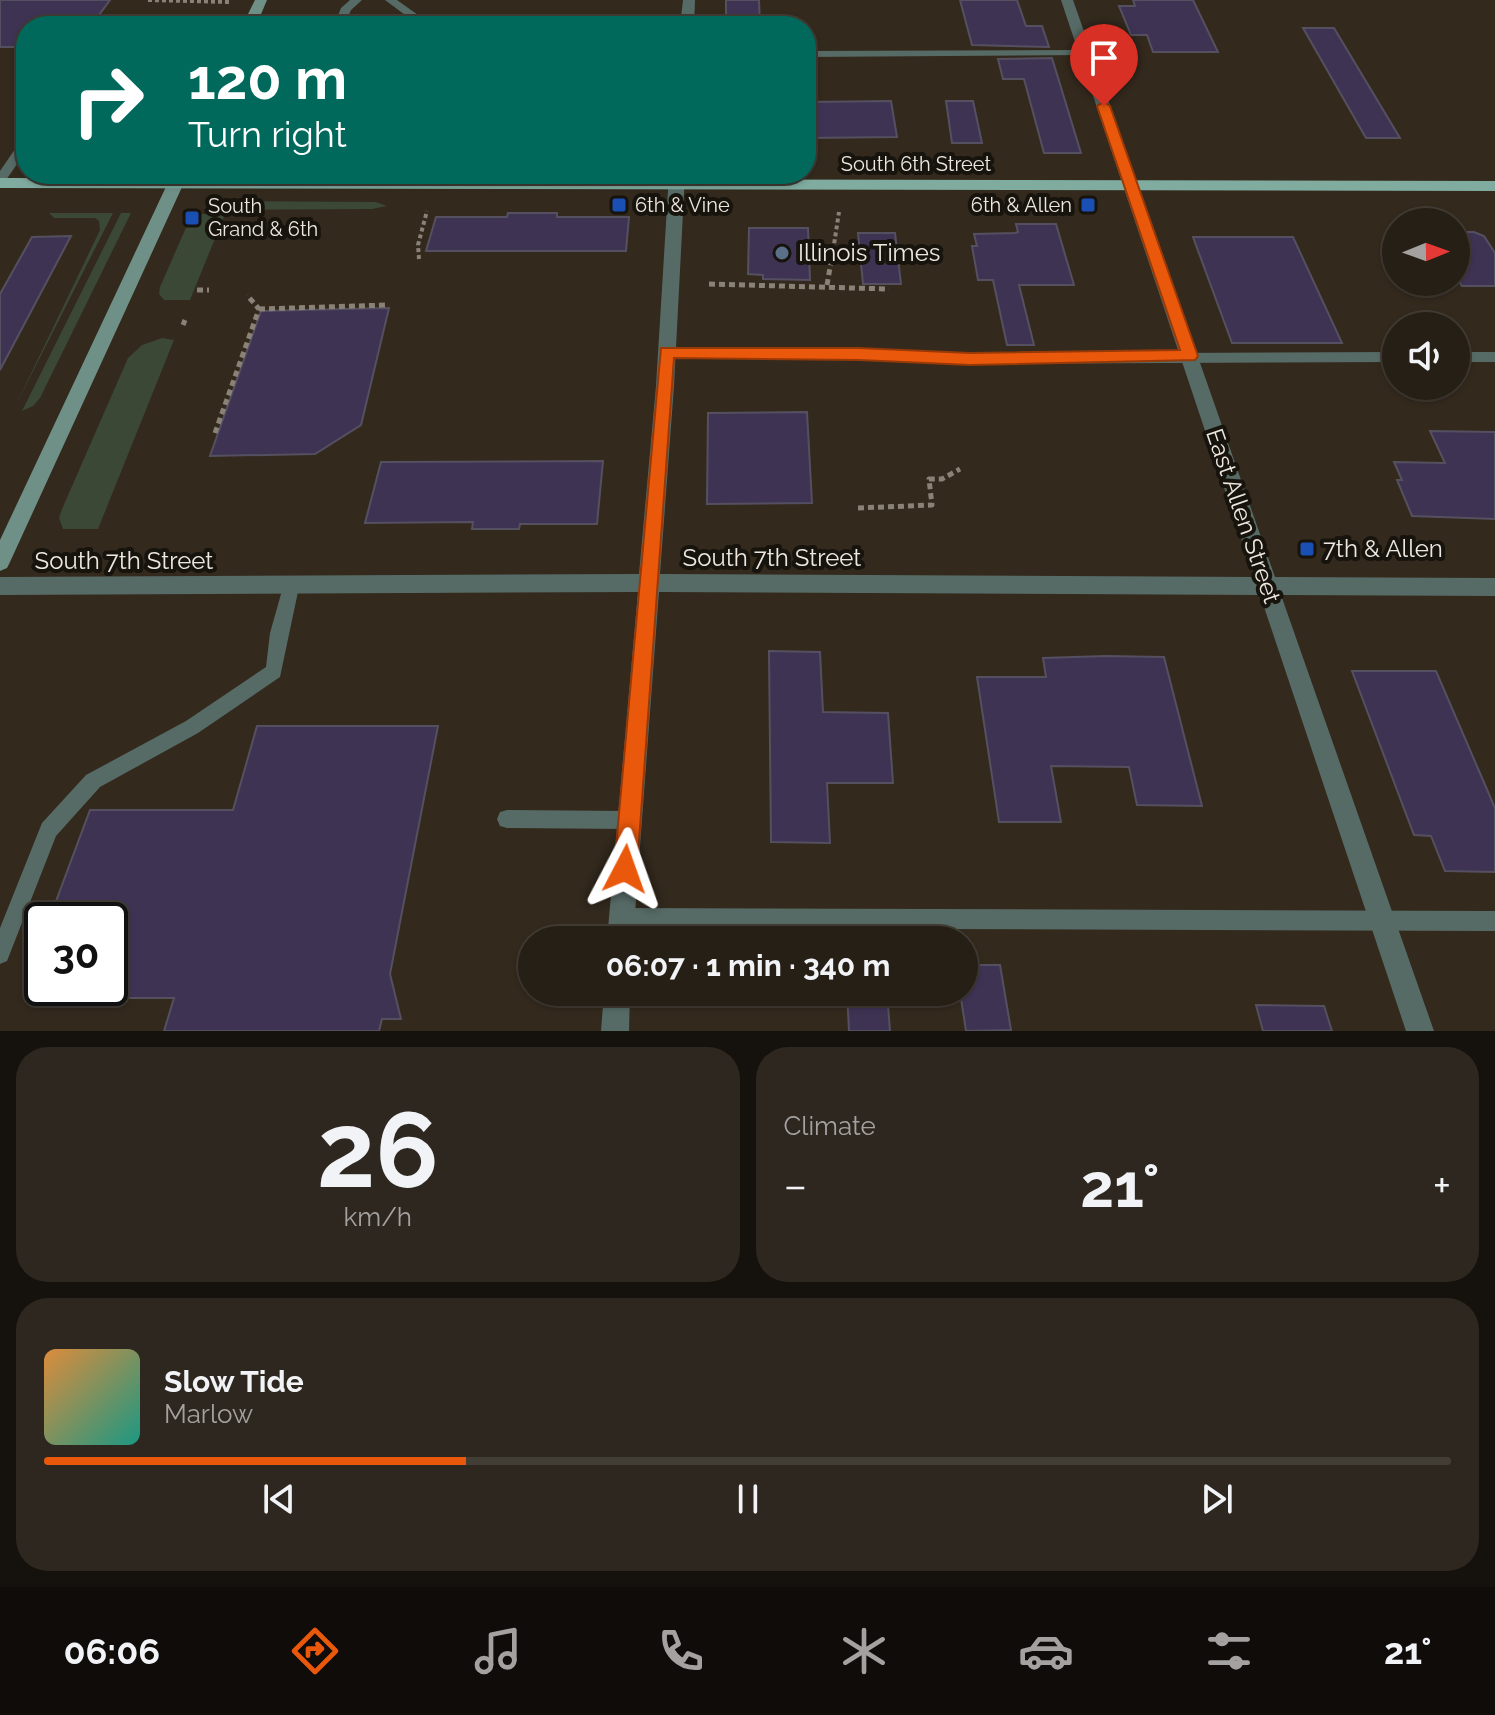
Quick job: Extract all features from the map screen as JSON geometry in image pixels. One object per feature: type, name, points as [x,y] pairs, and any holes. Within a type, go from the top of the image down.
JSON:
[{"type":"main road","name":"South 6th Street","points":[[816,181],[1495,186]]},
{"type":"main road","points":[[0,562],[176,184]]},
{"type":"street","name":"East Allen Street","points":[[1067,0],[1420,1031]]},
{"type":"street","points":[[621,926],[666,352],[676,184]]},
{"type":"street","name":"South 7th Street","points":[[0,586],[647,583],[1495,587]]},
{"type":"street","points":[[615,1031],[616,1006]]},
{"type":"lane","points":[[343,16],[346,8],[357,0]]},
{"type":"lane","points":[[390,0],[409,16]]},
{"type":"lane","points":[[816,54],[1084,52]]},
{"type":"lane","points":[[0,181],[16,157]]},
{"type":"lane","points":[[666,352],[859,354],[970,359],[1382,357]]},
{"type":"lane","points":[[1470,357],[1495,357]]},
{"type":"lane","points":[[0,954],[49,830],[93,781],[192,727],[274,671],[279,633],[291,587]]},
{"type":"lane","points":[[507,819],[629,820]]},
{"type":"lane","points":[[874,926],[1495,921]]},
{"type":"path","points":[[148,0],[230,2]]},
{"type":"path","points":[[419,259],[418,245],[427,211]]},
{"type":"path","points":[[827,285],[839,212]]},
{"type":"path","points":[[709,284],[889,289]]},
{"type":"path","points":[[197,290],[209,290]]},
{"type":"path","points":[[247,295],[259,309]]},
{"type":"path","points":[[259,309],[387,305]]},
{"type":"path","points":[[215,433],[259,309]]},
{"type":"path","points":[[858,508],[932,505],[929,479],[942,479],[960,469]]},
{"type":"green space","points":[[211,202],[376,202],[387,206],[372,209],[207,210]]},
{"type":"green space","points":[[49,213],[113,213],[14,409],[100,230],[99,221],[95,218],[54,218]]},
{"type":"green space","points":[[121,213],[131,213],[40,398],[22,411]]},
{"type":"green space","points":[[192,214],[225,214],[190,300],[164,300],[159,294],[160,287]]},
{"type":"green space","points":[[162,338],[174,340],[98,529],[63,529],[59,518],[62,509],[128,358],[142,345]]},
{"type":"building","points":[[0,0],[110,0],[98,16],[16,16],[16,47],[0,47]]},
{"type":"building","points":[[726,0],[759,0],[760,16],[726,16]]},
{"type":"building","points":[[960,0],[1017,0],[1026,26],[1042,26],[1049,47],[972,45]]},
{"type":"building","points":[[1133,0],[1193,0],[1218,52],[1153,52],[1147,35],[1131,35],[1119,6],[1135,6]]},
{"type":"building","points":[[1303,28],[1334,28],[1400,138],[1366,138]]},
{"type":"building","points":[[1052,58],[1081,153],[1044,153],[1024,79],[1003,79],[998,59]]},
{"type":"building","points":[[891,101],[897,137],[816,138],[816,102]]},
{"type":"building","points":[[946,101],[973,101],[982,143],[952,143]]},
{"type":"building","points":[[508,213],[629,217],[626,251],[426,251],[436,217],[507,217]]},
{"type":"building","points":[[1016,224],[1056,224],[1074,285],[1019,285],[1034,345],[1007,345],[993,280],[978,280],[972,246],[977,246],[974,234],[1015,233],[1018,232]]},
{"type":"building","points":[[749,228],[808,228],[810,280],[763,279],[763,275],[748,274]]},
{"type":"building","points":[[1470,232],[1484,236],[1495,253],[1495,286],[1470,286]]},
{"type":"building","points":[[858,233],[895,233],[901,284],[863,284]]},
{"type":"building","points":[[71,236],[0,370],[0,294],[32,237]]},
{"type":"building","points":[[1193,237],[1293,237],[1342,343],[1232,343]]},
{"type":"building","points":[[389,308],[361,425],[315,454],[210,456],[261,311]]},
{"type":"building","points":[[807,412],[812,503],[707,504],[708,413]]},
{"type":"building","points":[[1430,431],[1495,432],[1495,519],[1412,516],[1397,480],[1402,480],[1394,462],[1445,463]]},
{"type":"building","points":[[603,461],[597,524],[520,524],[519,529],[472,529],[473,522],[365,523],[381,462]]},
{"type":"building","points":[[769,651],[820,652],[823,712],[888,713],[893,783],[827,783],[830,843],[771,842]]},
{"type":"building","points":[[1164,657],[1202,806],[1137,805],[1129,767],[1051,766],[1061,822],[999,822],[977,677],[1046,677],[1043,658]]},
{"type":"building","points":[[1352,671],[1436,671],[1495,808],[1495,872],[1445,871],[1431,836],[1414,835]]},
{"type":"building","points":[[257,726],[438,726],[390,974],[401,1019],[382,1019],[379,1031],[164,1031],[174,998],[128,998],[128,902],[56,902],[90,810],[233,810]]},
{"type":"building","points":[[978,965],[1000,965],[1011,1030],[966,1031],[962,1006],[978,1006]]},
{"type":"building","points":[[1256,1005],[1324,1006],[1332,1031],[1263,1031]]},
{"type":"building","points":[[848,1006],[888,1006],[890,1031],[849,1031]]},
{"type":"place","name":"6th & Vine","points":[[619,205]]},
{"type":"place","name":"6th & Allen","points":[[1088,205]]},
{"type":"place","name":"South Grand & 6th","points":[[192,218]]},
{"type":"place","name":"Illinois Times","points":[[782,253]]},
{"type":"place","name":"7th & Allen","points":[[1307,549]]},
{"type":"route","points":[[625,869],[666,352],[859,354],[970,359],[1190,356],[1104,106]]}]
